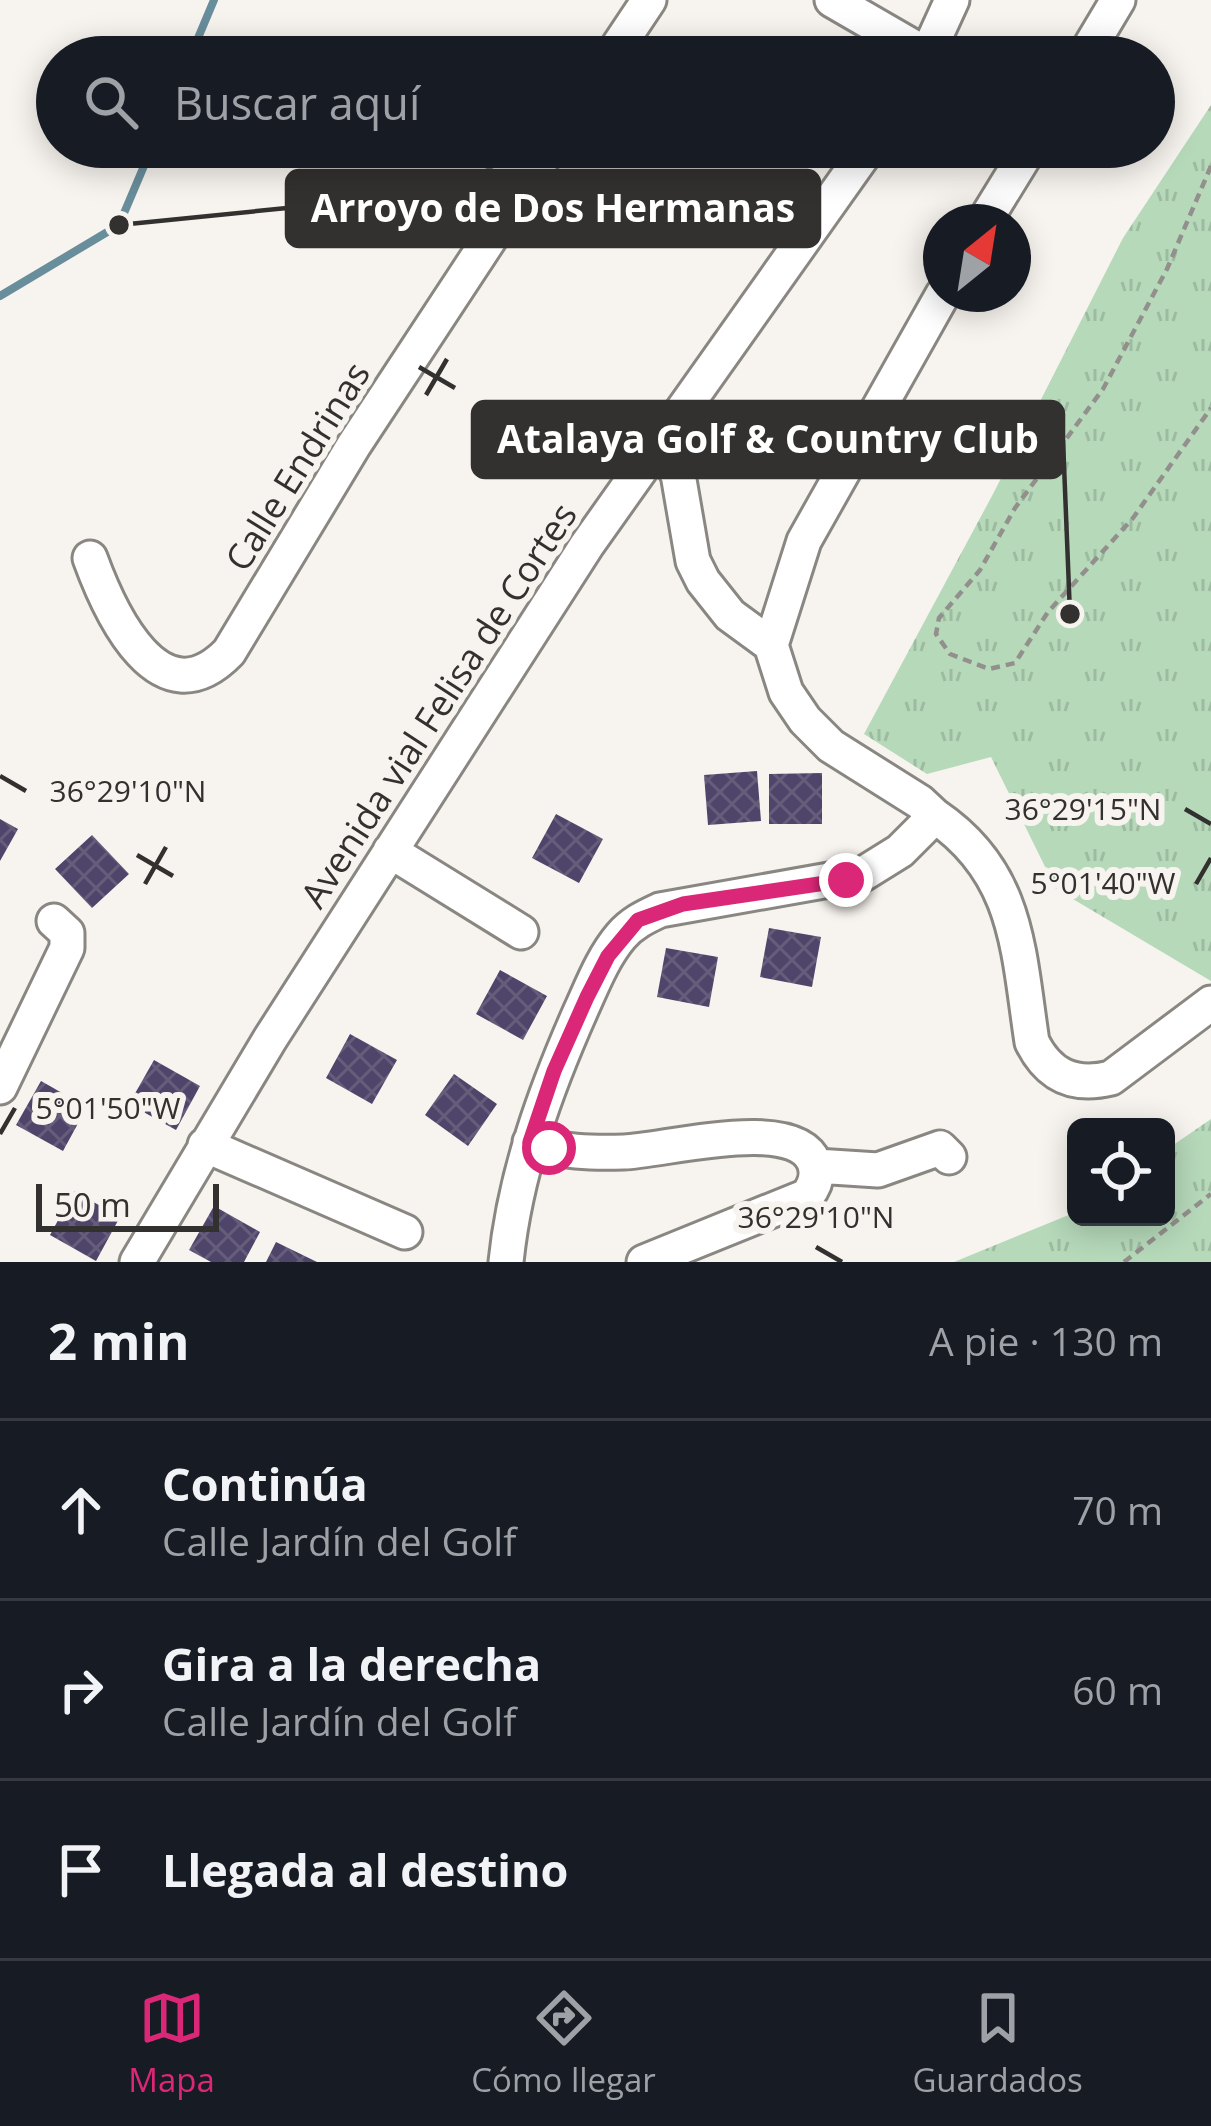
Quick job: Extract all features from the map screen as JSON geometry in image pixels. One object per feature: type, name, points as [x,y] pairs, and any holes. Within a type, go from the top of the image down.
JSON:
[{"type":"street","points":[[625,36],[649,0]]},
{"type":"street","points":[[832,0],[893,36]]},
{"type":"street","points":[[936,36],[952,0]]},
{"type":"street","points":[[1097,36],[1118,0]]},
{"type":"street","name":"Calle Endrinas","points":[[90,558],[122,628],[154,665],[187,675],[218,662],[229,652],[354,445],[537,168]]},
{"type":"street","name":"Avenida vial Felisa de Cortes","points":[[137,1262],[390,851],[651,449],[853,168]]},
{"type":"street","points":[[996,204],[1017,168]]},
{"type":"street","points":[[933,312],[804,542],[771,644],[786,692],[817,733],[920,802],[984,858],[1013,919],[1032,1042],[1054,1073],[1092,1083],[1111,1078],[1211,1003]]},
{"type":"street","points":[[651,449],[678,474],[693,561],[703,581],[730,615],[771,644]]},
{"type":"street","points":[[499,1260],[554,1071],[608,956],[638,920],[683,904],[863,874],[900,851],[935,816]]},
{"type":"street","points":[[390,851],[521,932]]},
{"type":"street","points":[[0,1087],[68,948],[67,933],[54,921]]},
{"type":"street","points":[[530,1142],[574,1152],[626,1152],[761,1136],[797,1145],[811,1155],[816,1183],[800,1201],[644,1262]]},
{"type":"street","points":[[205,1145],[405,1232]]},
{"type":"street","points":[[816,1166],[878,1170],[940,1148],[949,1157]]},
{"type":"path","points":[[1211,166],[1167,269],[1103,389],[1015,508],[980,570],[939,618],[936,634],[944,649],[989,669],[1015,663],[1048,612],[1133,518],[1211,408]]},
{"type":"path","points":[[1124,1262],[1211,1194]]},
{"type":"green space","points":[[1211,105],[1211,981],[1056,889],[991,757],[927,774],[864,734],[1123,238],[1169,168],[1175,168],[1175,159]]},
{"type":"green space","points":[[1211,1119],[1211,1262],[954,1262],[1067,1216],[1067,1226],[1175,1226],[1175,1144]]},
{"type":"building","points":[[757,771],[761,821],[708,825],[704,775]]},
{"type":"building","points":[[822,773],[822,824],[769,824],[769,774]]},
{"type":"building","points":[[556,814],[603,839],[579,883],[532,858]]},
{"type":"building","points":[[0,819],[18,829],[0,861]]},
{"type":"building","points":[[92,835],[129,874],[92,908],[55,869]]},
{"type":"building","points":[[769,928],[821,937],[812,987],[760,977]]},
{"type":"building","points":[[666,948],[718,957],[709,1007],[657,997]]},
{"type":"building","points":[[500,970],[547,996],[523,1040],[476,1014]]},
{"type":"building","points":[[350,1034],[397,1060],[372,1104],[326,1078]]},
{"type":"building","points":[[154,1060],[200,1086],[176,1130],[129,1104]]},
{"type":"building","points":[[454,1074],[497,1104],[468,1146],[425,1115]]},
{"type":"building","points":[[41,1081],[87,1107],[63,1151],[16,1125]]},
{"type":"building","points":[[74,1191],[120,1217],[96,1261],[50,1235]]},
{"type":"building","points":[[214,1206],[260,1232],[244,1262],[211,1262],[189,1250]]},
{"type":"building","points":[[276,1242],[317,1262],[266,1262]]},
{"type":"waterway","points":[[199,36],[214,0]]},
{"type":"waterway","points":[[0,296],[119,225],[143,168]]},
{"type":"place","name":"Arroyo de Dos Hermanas","points":[[119,225]]},
{"type":"place","name":"Atalaya Golf & Country Club","points":[[1070,614]]},
{"type":"route","points":[[549,1148],[530,1142],[554,1071],[608,956],[638,920],[683,904],[846,880]]}]
